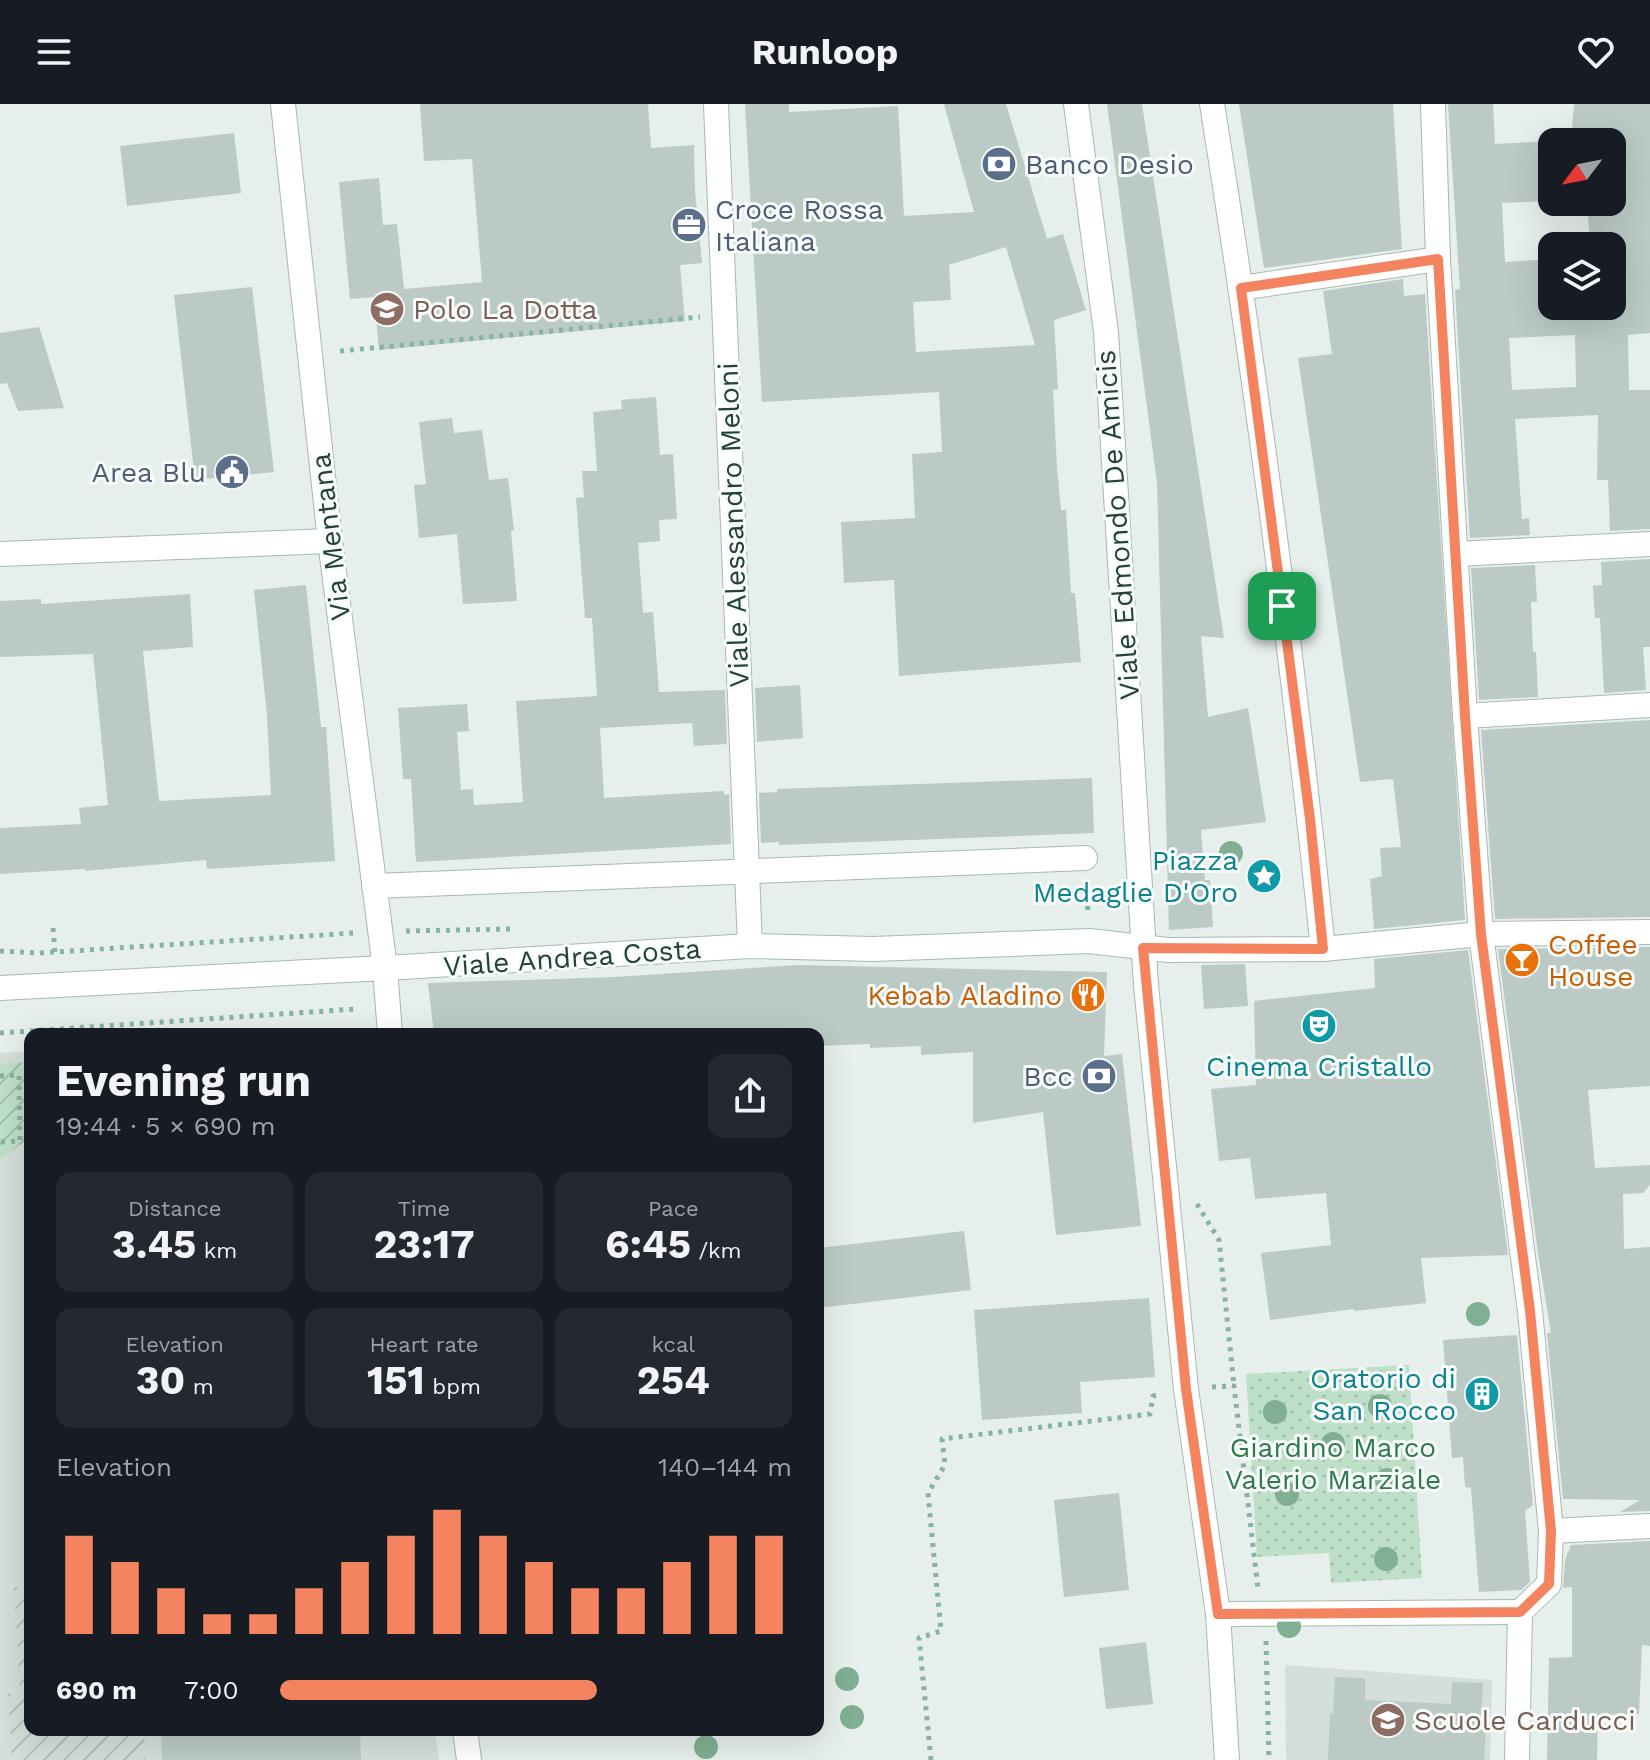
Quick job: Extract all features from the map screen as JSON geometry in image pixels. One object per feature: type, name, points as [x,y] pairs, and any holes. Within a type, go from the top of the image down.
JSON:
[{"type":"street","name":"Via Mentana","points":[[283,104],[330,541],[385,968],[390,1028]]},
{"type":"street","name":"Viale Alessandro Meloni","points":[[716,104],[750,946]]},
{"type":"street","name":"Viale Edmondo De Amicis","points":[[1076,104],[1106,332],[1143,948],[1186,1389],[1218,1614],[1227,1760]]},
{"type":"street","points":[[1212,104],[1241,288],[1310,819],[1323,949]]},
{"type":"street","points":[[1218,1614],[1520,1612],[1549,1584],[1551,1531],[1530,1311],[1481,934],[1438,259],[1433,104]]},
{"type":"street","points":[[1241,288],[1438,259]]},
{"type":"street","points":[[0,554],[330,541]]},
{"type":"street","points":[[1456,554],[1650,544]]},
{"type":"street","points":[[1465,716],[1650,705]]},
{"type":"street","points":[[374,886],[1085,858]]},
{"type":"street","name":"Viale Andrea Costa","points":[[0,988],[750,946],[873,949],[1089,941],[1143,948],[1323,949],[1481,934],[1650,932]]},
{"type":"street","points":[[1551,1531],[1650,1526]]},
{"type":"street","points":[[1517,1760],[1520,1612]]},
{"type":"street","points":[[466,1736],[469,1760]]},
{"type":"path","points":[[340,351],[685,317]]},
{"type":"path","points":[[53,928],[55,952]]},
{"type":"path","points":[[74,1028],[355,1009]]},
{"type":"path","points":[[0,1033],[24,1031]]},
{"type":"path","points":[[0,1076],[19,1075],[20,1141],[0,1142]]},
{"type":"path","points":[[1196,1203],[1219,1240],[1256,1580],[1265,1614],[1269,1760]]},
{"type":"path","points":[[931,1760],[919,1638],[941,1631],[928,1493],[945,1465],[942,1439],[1150,1414],[1153,1396],[1186,1389],[1234,1386]]},
{"type":"shaded area","points":[[24,1051],[24,1736],[436,1736],[439,1760],[0,1760],[0,1053]]},
{"type":"shaded area","points":[[24,1586],[24,1736],[144,1736],[145,1760],[12,1760],[8,1694],[20,1693],[14,1587]]},
{"type":"shaded area","name":"Scuole Carducci","points":[[1285,1665],[1492,1680],[1490,1760],[1286,1760]]},
{"type":"green space","points":[[24,1062],[24,1142],[0,1159],[0,1064]]},
{"type":"green space","name":"Giardino Marco Valerio Marziale","points":[[1409,1365],[1422,1578],[1331,1583],[1329,1553],[1257,1557],[1246,1374]]},
{"type":"building","points":[[420,104],[648,104],[651,148],[694,145],[702,263],[680,265],[685,321],[379,350],[374,297],[350,299],[339,182],[379,178],[383,225],[397,224],[404,289],[482,282],[472,159],[424,161]]},
{"type":"building","points":[[745,104],[789,104],[789,112],[898,106],[904,216],[974,212],[944,104],[1006,104],[1047,239],[1063,234],[1086,310],[1054,320],[1058,389],[1053,390],[1061,510],[1066,510],[1071,593],[1075,593],[1081,662],[899,676],[894,580],[844,583],[841,522],[915,518],[912,454],[942,452],[939,392],[762,402]],"holes":[[[1006,247],[1035,345],[916,352],[913,302],[951,300],[949,265]]]},
{"type":"building","points":[[1107,104],[1142,104],[1224,638],[1201,636],[1208,717],[1248,708],[1266,822],[1201,830],[1205,880],[1210,880],[1213,927],[1169,930],[1157,483]]},
{"type":"building","points":[[1239,104],[1393,104],[1402,249],[1264,268]]},
{"type":"building","points":[[1448,104],[1493,104],[1495,144],[1538,142],[1538,202],[1502,203],[1505,262],[1538,260],[1538,320],[1626,320],[1626,232],[1589,232],[1588,216],[1626,216],[1626,128],[1572,128],[1574,104],[1650,104],[1650,333],[1628,335],[1629,390],[1650,390],[1650,529],[1610,531],[1608,480],[1597,480],[1598,415],[1515,419],[1522,519],[1529,518],[1530,535],[1470,538],[1455,290],[1460,289]],"holes":[[[1575,335],[1576,387],[1512,390],[1509,338]]]},
{"type":"building","points":[[234,133],[241,193],[127,206],[120,146]]},
{"type":"building","points":[[1403,279],[1404,296],[1425,294],[1465,920],[1374,929],[1370,879],[1382,876],[1380,848],[1401,847],[1393,779],[1360,782],[1298,358],[1332,354],[1323,291]]},
{"type":"building","points":[[252,287],[274,472],[195,480],[174,295]]},
{"type":"building","points":[[39,327],[64,408],[18,411],[7,383],[0,384],[0,333]]},
{"type":"building","points":[[656,397],[660,455],[673,454],[677,519],[659,520],[660,541],[638,543],[643,613],[653,612],[659,692],[725,690],[727,744],[694,746],[692,723],[600,728],[604,798],[724,791],[724,795],[729,794],[731,844],[416,862],[411,779],[403,779],[398,708],[467,704],[469,731],[457,732],[461,790],[473,789],[474,805],[523,802],[516,701],[597,696],[592,618],[585,618],[576,498],[584,497],[582,471],[597,471],[593,412],[622,409],[621,400]]},
{"type":"building","points":[[452,418],[454,433],[482,430],[489,480],[508,478],[517,601],[463,604],[457,534],[419,538],[414,485],[426,484],[419,422]]},
{"type":"building","points":[[1650,559],[1650,647],[1643,647],[1646,690],[1604,693],[1600,618],[1595,618],[1593,586],[1602,585],[1601,562]]},
{"type":"building","points":[[1535,565],[1537,602],[1531,602],[1538,697],[1479,700],[1471,568]]},
{"type":"building","points":[[306,585],[321,727],[326,727],[335,861],[207,869],[206,860],[85,871],[0,874],[0,828],[81,824],[79,808],[108,805],[93,654],[0,657],[0,601],[41,599],[41,604],[190,594],[193,647],[143,651],[159,801],[271,795],[267,716],[254,590]]},
{"type":"building","points":[[800,685],[803,738],[757,742],[755,688]]},
{"type":"building","points":[[1650,720],[1650,917],[1495,919],[1481,730]]},
{"type":"building","points":[[1092,778],[1094,833],[779,845],[779,842],[761,843],[759,793],[777,792],[777,789]]},
{"type":"building","points":[[1650,947],[1650,1086],[1588,1090],[1595,1168],[1650,1165],[1650,1185],[1643,1193],[1623,1194],[1624,1249],[1650,1247],[1650,1511],[1620,1512],[1640,1500],[1563,1499],[1547,1333],[1551,1333],[1498,949]]},
{"type":"building","points":[[1468,950],[1508,1255],[1421,1258],[1426,1303],[1270,1320],[1261,1253],[1331,1245],[1326,1193],[1255,1199],[1250,1158],[1219,1161],[1211,1089],[1256,1085],[1254,1001],[1375,988],[1374,959]]},
{"type":"building","points":[[1245,964],[1248,1006],[1204,1009],[1201,965]]},
{"type":"building","points":[[798,965],[1107,972],[1104,1056],[1122,1054],[1141,1226],[1056,1235],[1043,1112],[973,1123],[973,1052],[921,1055],[921,1046],[824,1046],[824,1028],[433,1028],[428,983],[615,977]]},
{"type":"building","points":[[964,1231],[971,1290],[824,1307],[824,1247]]},
{"type":"building","points":[[1149,1298],[1155,1377],[1080,1382],[1082,1413],[982,1420],[974,1310]]},
{"type":"building","points":[[1517,1335],[1533,1505],[1525,1511],[1530,1582],[1521,1590],[1479,1592],[1471,1488],[1465,1487],[1463,1457],[1452,1458],[1443,1340]]},
{"type":"building","points":[[1119,1493],[1129,1590],[1064,1597],[1054,1500]]},
{"type":"building","points":[[1650,1541],[1650,1646],[1642,1645],[1639,1714],[1598,1715],[1597,1760],[1547,1760],[1549,1658],[1572,1657],[1572,1587],[1563,1588],[1565,1560],[1571,1545]]},
{"type":"building","points":[[1146,1642],[1153,1704],[1106,1709],[1099,1648]]},
{"type":"building","points":[[1335,1677],[1365,1678],[1365,1700],[1451,1704],[1452,1682],[1483,1683],[1481,1719],[1486,1720],[1484,1760],[1328,1760]]},
{"type":"building","points":[[161,1736],[360,1736],[361,1760],[162,1760]]},
{"type":"place","name":"Banco Desio","points":[[999,164]]},
{"type":"place","name":"Croce Rossa Italiana","points":[[689,225]]},
{"type":"place","name":"Polo La Dotta","points":[[387,309]]},
{"type":"place","name":"Area Blu","points":[[232,472]]},
{"type":"place","name":"Piazza Medaglie D'Oro","points":[[1264,876]]},
{"type":"place","name":"Coffee House","points":[[1522,960]]},
{"type":"place","name":"Kebab Aladino","points":[[1088,995]]},
{"type":"place","name":"Cinema Cristallo","points":[[1319,1026]]},
{"type":"place","name":"Bcc","points":[[1099,1076]]},
{"type":"place","name":"Oratorio di San Rocco","points":[[1482,1394]]},
{"type":"place","name":"Scuole Carducci","points":[[1388,1720]]},
{"type":"route","points":[[1438,259],[1481,934],[1530,1311],[1551,1531],[1549,1584],[1520,1612],[1218,1614],[1186,1389],[1143,948],[1323,949],[1310,819],[1282,606],[1241,288],[1438,259]]}]
